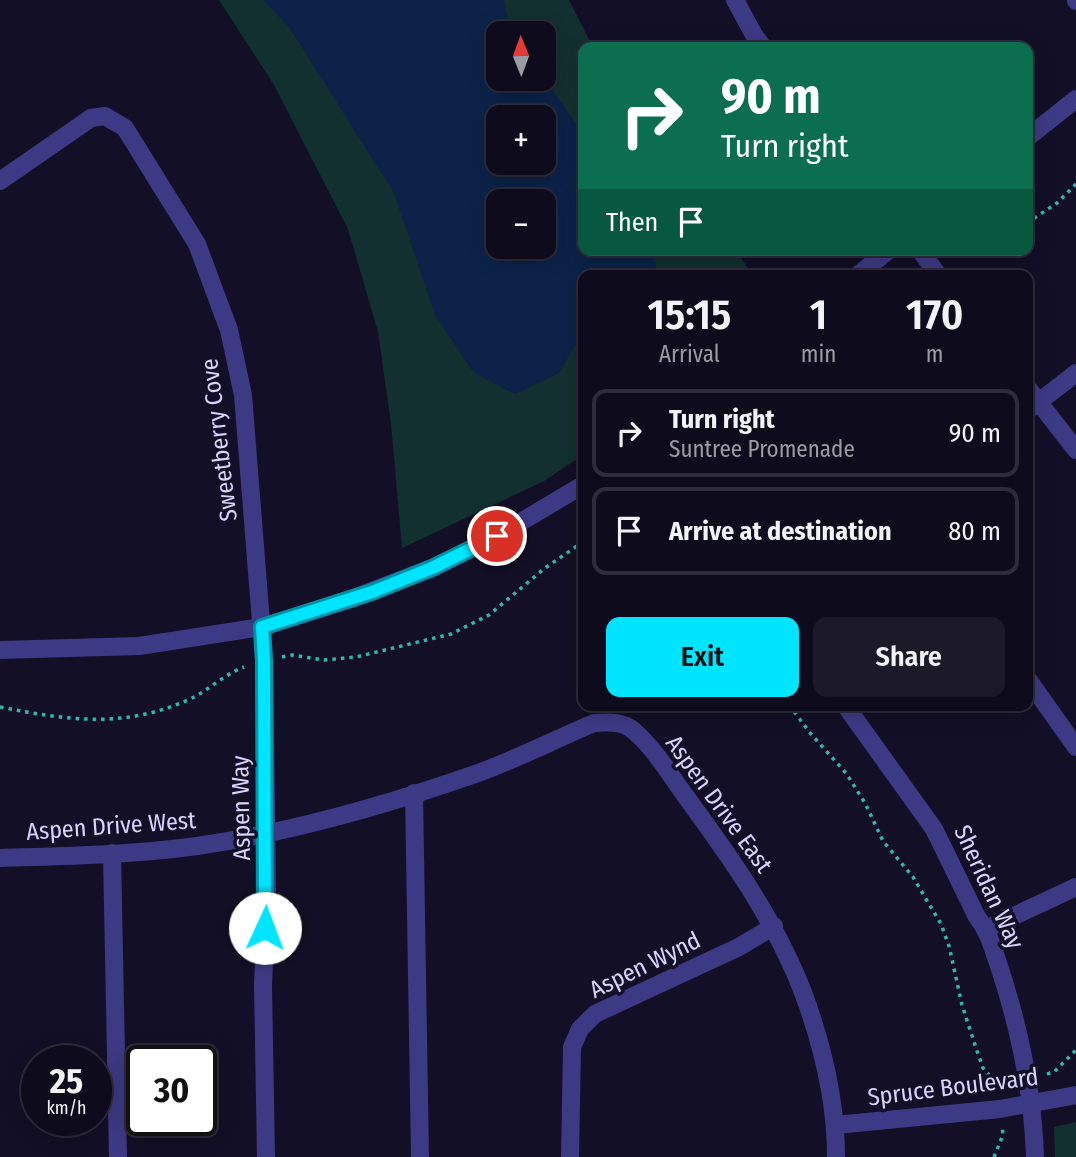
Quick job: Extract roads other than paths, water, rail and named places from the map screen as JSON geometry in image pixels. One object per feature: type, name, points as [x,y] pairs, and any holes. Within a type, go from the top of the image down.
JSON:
[{"type":"street","points":[[735,0],[759,42]]},
{"type":"street","points":[[1033,133],[1076,99]]},
{"type":"street","name":"Sweetberry Cove","points":[[0,181],[91,118],[104,116],[125,128],[197,244],[229,330],[243,395],[262,627]]},
{"type":"street","points":[[864,270],[882,256]]},
{"type":"street","points":[[1076,373],[1033,407],[1076,450]]},
{"type":"street","points":[[0,650],[139,646],[262,627],[351,599],[432,568],[497,536],[578,488]]},
{"type":"street","name":"Aspen Way","points":[[262,627],[267,889],[263,986],[265,1157]]},
{"type":"street","points":[[1033,686],[1076,747]]},
{"type":"street","name":"Sheridan Way","points":[[849,711],[934,829],[977,917],[986,929],[1020,1040],[1035,1157]]},
{"type":"street","name":"Aspen Drive East","points":[[265,832],[352,813],[483,771],[594,723],[613,722],[633,729],[722,845],[774,926],[804,995],[821,1048],[836,1125],[836,1157]]},
{"type":"street","points":[[414,793],[420,1157]]},
{"type":"street","name":"Aspen Drive West","points":[[0,858],[113,853],[198,845],[265,832]]},
{"type":"street","points":[[113,853],[118,1157]]},
{"type":"street","points":[[986,929],[1076,887]]},
{"type":"street","name":"Aspen Wynd","points":[[570,1157],[572,1047],[580,1029],[595,1014],[739,947],[774,926]]},
{"type":"street","name":"Spruce Boulevard","points":[[836,1125],[1030,1104],[1076,1095]]},
{"type":"water","points":[[263,0],[503,0],[508,21],[486,21],[486,91],[553,91],[578,127],[578,256],[654,256],[656,263],[655,270],[578,270],[578,345],[559,373],[515,394],[473,372],[435,315],[394,193],[289,27]]}]
